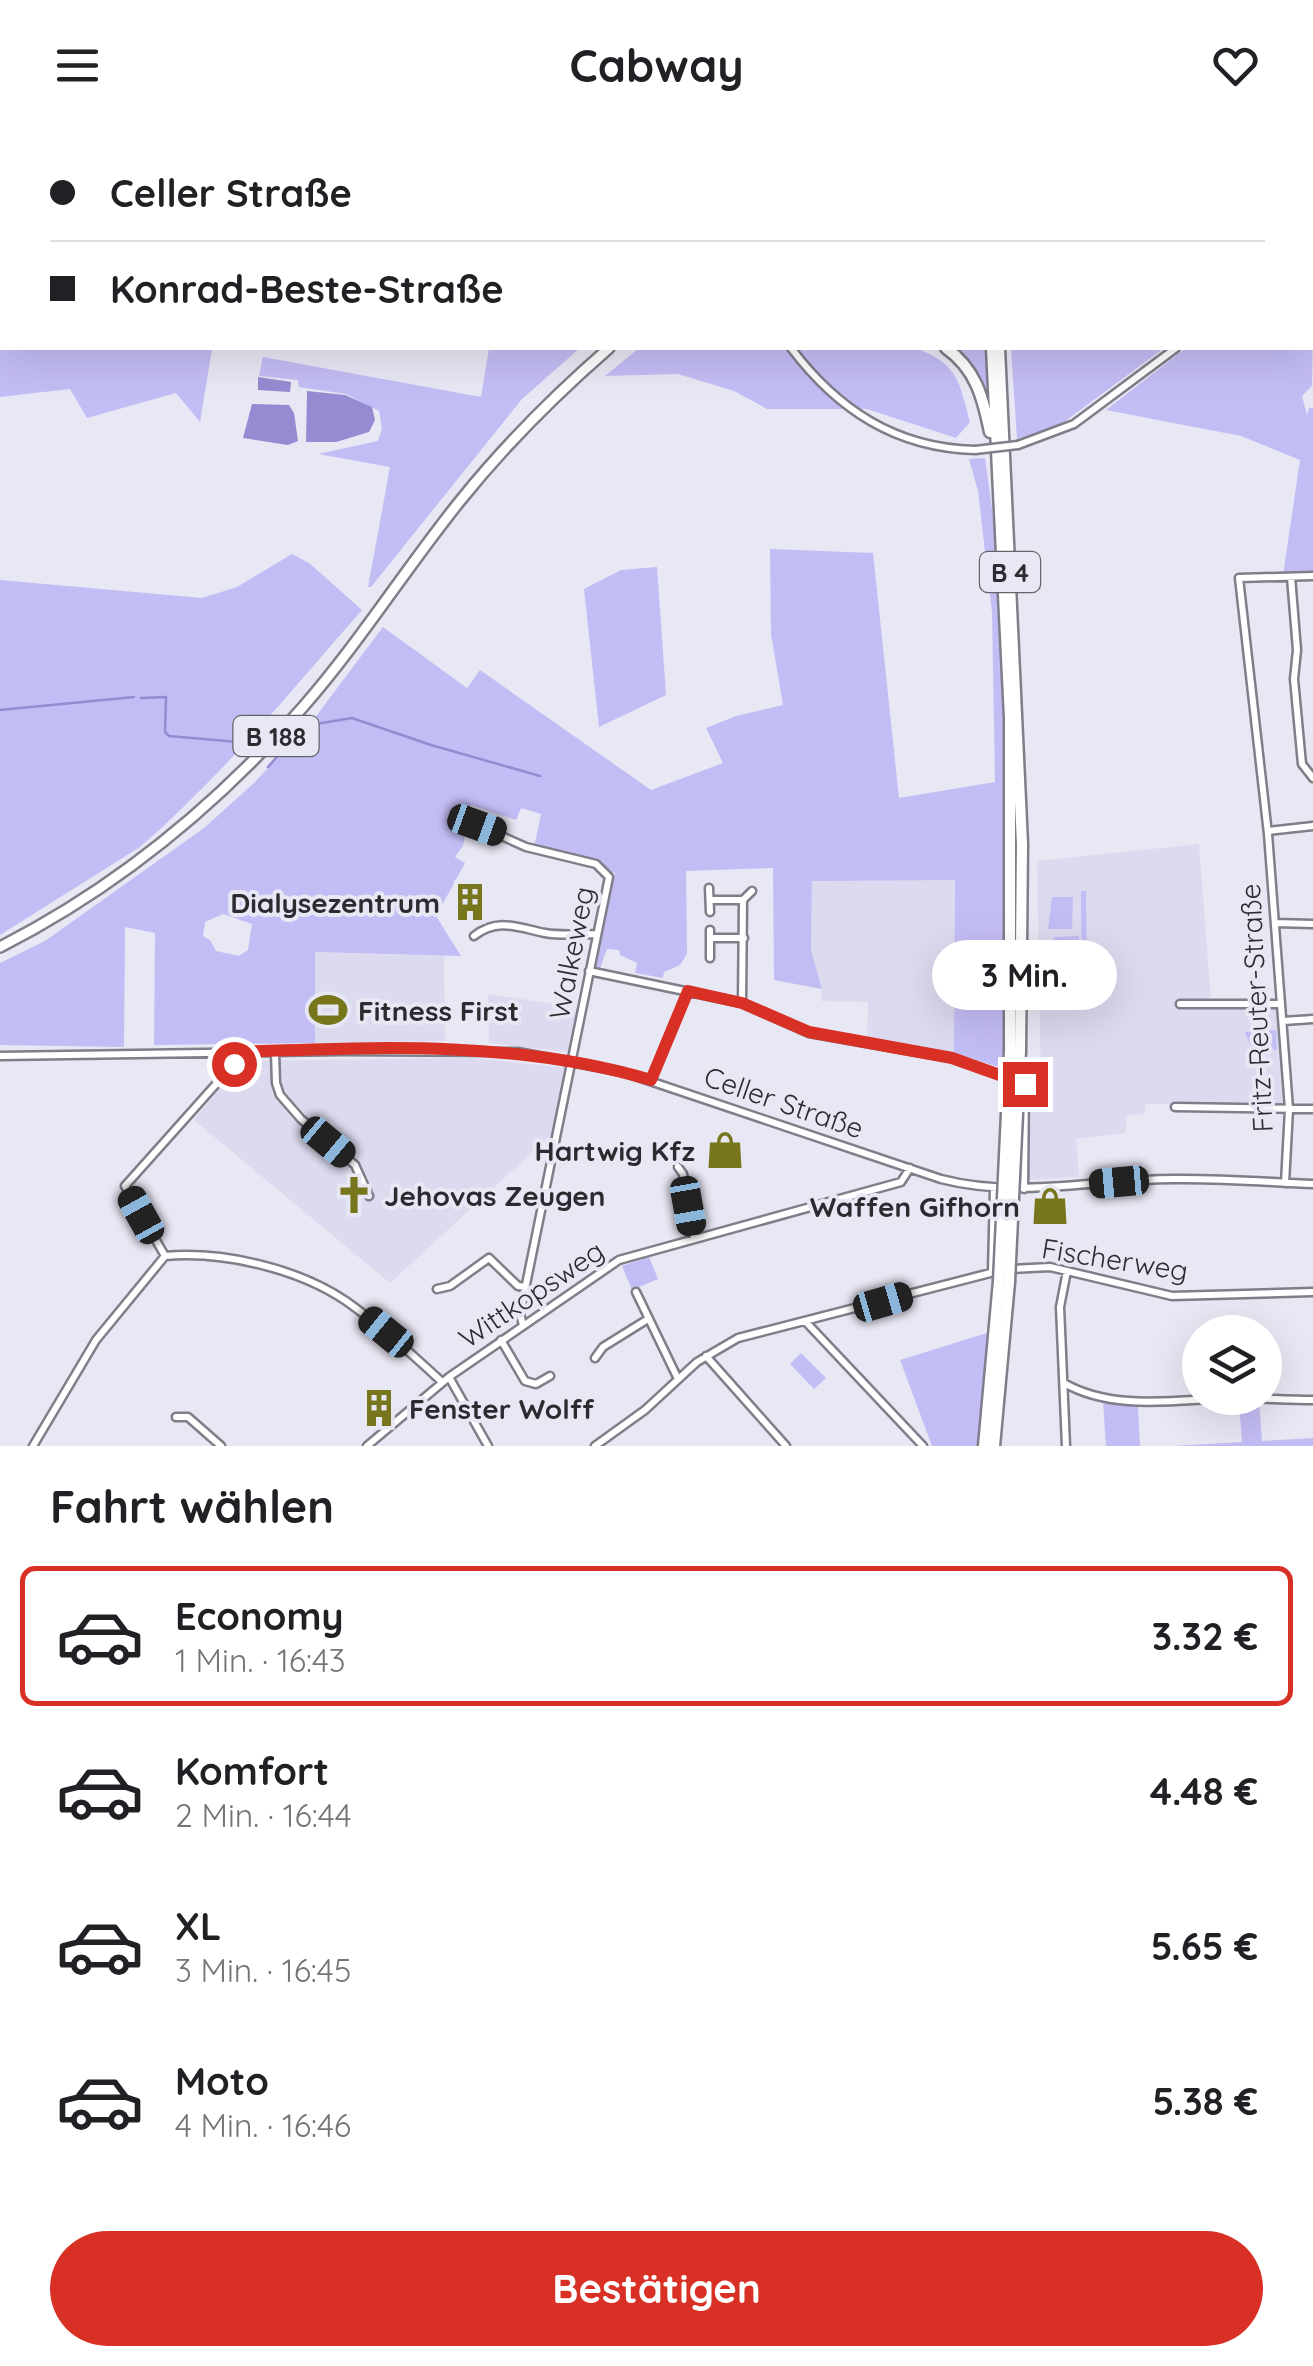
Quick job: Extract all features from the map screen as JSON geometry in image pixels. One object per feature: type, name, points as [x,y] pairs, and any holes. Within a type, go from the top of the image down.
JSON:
[{"type":"highway","points":[[948,350],[968,367],[978,385],[997,467]]},
{"type":"highway","name":"B 4","points":[[998,350],[997,467],[1016,844]]},
{"type":"highway","name":"B 4","points":[[984,1446],[1015,1051],[1016,844],[998,350]]},
{"type":"highway","name":"B 4","points":[[994,1446],[1000,1278]]},
{"type":"main road","name":"B 188","points":[[0,947],[108,882],[174,833],[244,770],[335,668],[488,468],[606,350]]},
{"type":"street","points":[[793,350],[833,396],[878,427],[920,444],[975,450],[1018,445],[1062,430],[1173,350]]},
{"type":"street","points":[[1313,576],[1291,577],[1302,764],[1313,778]]},
{"type":"street","name":"Fritz-Reuter-Straße","points":[[1285,1183],[1288,1109],[1283,1021],[1268,831],[1239,578],[1291,577]]},
{"type":"street","name":"Walkeweg","points":[[477,825],[526,847],[596,864],[609,878],[525,1287],[520,1314],[523,1326]]},
{"type":"street","points":[[1268,831],[1313,826]]},
{"type":"street","points":[[709,888],[710,912]]},
{"type":"street","points":[[710,900],[743,900],[752,891]]},
{"type":"street","points":[[742,1003],[743,900]]},
{"type":"street","points":[[1274,923],[1313,924]]},
{"type":"street","points":[[474,936],[484,928],[505,924],[545,933],[596,934]]},
{"type":"street","points":[[710,958],[710,934],[744,938]]},
{"type":"street","points":[[588,971],[742,1003],[809,1032],[952,1058],[1025,1084],[1024,1189]]},
{"type":"street","points":[[651,1080],[688,991]]},
{"type":"street","points":[[1180,1004],[1281,1004]]},
{"type":"street","points":[[1283,1021],[1313,1020]]},
{"type":"street","name":"Celler Straße","points":[[0,1056],[236,1059],[275,1052],[483,1050],[572,1060],[651,1080],[959,1184],[994,1190],[1172,1179],[1313,1184]]},
{"type":"street","points":[[275,1052],[280,1095],[301,1119],[355,1165],[369,1196]]},
{"type":"street","points":[[165,1256],[125,1186],[236,1059]]},
{"type":"street","points":[[1174,1107],[1313,1109]]},
{"type":"street","points":[[678,1166],[683,1174],[694,1238]]},
{"type":"street","name":"Wittkopsweg","points":[[366,1446],[446,1379],[619,1260],[900,1182],[910,1168]]},
{"type":"street","points":[[994,1190],[1000,1278]]},
{"type":"street","points":[[33,1446],[96,1340],[165,1256],[192,1254],[244,1262],[317,1286],[343,1299],[446,1379],[488,1446]]},
{"type":"street","points":[[438,1289],[450,1286],[489,1258],[518,1286],[525,1287]]},
{"type":"street","name":"Fischerweg","points":[[595,1446],[645,1410],[706,1356],[738,1338],[1050,1267],[1172,1296],[1313,1292]]},
{"type":"street","points":[[1066,1446],[1060,1307],[1067,1270]]},
{"type":"street","points":[[636,1292],[678,1379]]},
{"type":"street","points":[[595,1358],[603,1348],[648,1318]]},
{"type":"street","points":[[805,1321],[923,1446]]},
{"type":"street","points":[[502,1340],[525,1380],[536,1384],[550,1376]]},
{"type":"street","points":[[706,1356],[786,1446]]},
{"type":"street","points":[[1064,1383],[1092,1394],[1141,1401],[1313,1400]]},
{"type":"street","points":[[176,1417],[188,1417],[221,1446]]},
{"type":"shaded area","points":[[0,350],[212,350],[200,422],[176,393],[87,418],[70,389],[0,397]]},
{"type":"shaded area","points":[[489,350],[578,350],[522,399],[368,587],[390,467],[318,454],[378,441],[382,428],[379,411],[346,394],[299,387],[298,380],[259,376],[263,357],[481,397]]},
{"type":"shaded area","points":[[637,350],[920,350],[940,360],[954,375],[970,422],[956,438],[867,409],[767,409],[734,391],[678,374],[605,376]]},
{"type":"shaded area","points":[[953,350],[989,350],[991,419],[977,379]]},
{"type":"shaded area","points":[[1011,350],[1161,350],[1060,425],[1017,439]]},
{"type":"shaded area","points":[[1183,350],[1313,350],[1312,386],[1302,396],[1307,415],[1309,408],[1313,408],[1313,574],[1283,575],[1300,460],[1241,436],[1106,410]]},
{"type":"shaded area","points":[[258,377],[291,382],[290,392],[258,390]]},
{"type":"shaded area","points":[[307,391],[345,395],[372,407],[375,420],[369,432],[336,442],[306,442]]},
{"type":"shaded area","points":[[252,404],[289,405],[298,441],[288,445],[243,438]]},
{"type":"shaded area","points":[[985,458],[1001,605],[1005,1069],[954,1053],[955,880],[812,881],[811,950],[822,989],[774,980],[773,868],[686,871],[687,954],[680,965],[664,972],[663,978],[635,973],[637,963],[620,955],[619,950],[607,949],[600,968],[594,967],[615,873],[534,847],[541,814],[521,808],[516,820],[471,805],[463,846],[455,857],[465,863],[436,916],[461,956],[315,952],[315,1043],[154,1045],[155,933],[125,927],[124,1047],[0,1045],[0,963],[45,941],[204,828],[254,783],[314,719],[383,627],[467,688],[480,670],[651,790],[723,763],[706,728],[783,705],[771,634],[770,549],[873,553],[899,798],[995,782],[992,612],[978,491],[969,459]],"holes":[[[223,914],[252,924],[248,950],[239,956],[216,951],[203,936],[205,922]]]},
{"type":"shaded area","points":[[292,554],[309,563],[362,610],[228,762],[140,847],[0,935],[0,580],[202,598],[237,587]]},
{"type":"shaded area","points":[[657,567],[666,695],[599,727],[584,589],[621,570]]},
{"type":"shaded area","points":[[1199,844],[1211,1001],[1276,1000],[1282,1103],[1146,1104],[1144,1114],[1127,1115],[1125,1133],[1076,1139],[1079,1177],[1028,1180],[1032,1085],[1041,1084],[1037,861]]},
{"type":"shaded area","points":[[812,880],[955,880],[954,1053],[867,1039],[868,1002],[821,1001],[822,989],[811,950]]},
{"type":"shaded area","points":[[1081,891],[1086,891],[1087,1002],[1082,1002]]},
{"type":"shaded area","points":[[1052,897],[1073,897],[1072,929],[1048,929]]},
{"type":"shaded area","points":[[1079,936],[1081,998],[1056,999],[1054,937]]},
{"type":"shaded area","points":[[314,952],[444,956],[445,1041],[315,1043]]},
{"type":"shaded area","points":[[488,994],[553,1004],[553,1008],[577,1012],[569,1052],[489,1043]]},
{"type":"shaded area","points":[[1276,1030],[1277,1050],[1252,1050],[1245,1032]]},
{"type":"shaded area","points":[[473,1058],[565,1068],[552,1134],[390,1283],[194,1120],[243,1061]]},
{"type":"shaded area","points":[[649,1257],[658,1279],[632,1290],[622,1266]]},
{"type":"shaded area","points":[[990,1332],[979,1446],[932,1446],[900,1360]]},
{"type":"shaded area","points":[[801,1353],[826,1378],[814,1389],[790,1364]]},
{"type":"shaded area","points":[[1103,1401],[1138,1406],[1140,1446],[1106,1446]]},
{"type":"shaded area","points":[[1240,1415],[1260,1415],[1262,1441],[1313,1438],[1313,1446],[1174,1446],[1242,1442]]},
{"type":"waterway","points":[[0,710],[134,697]]},
{"type":"waterway","points":[[141,698],[166,697],[165,732],[169,736],[238,742],[251,750]]},
{"type":"waterway","points":[[268,767],[304,726],[352,718],[540,776]]},
{"type":"place","name":"Dialysezentrum","points":[[470,902]]},
{"type":"place","name":"Fitness First","points":[[328,1010]]},
{"type":"place","name":"Hartwig Kfz","points":[[725,1150]]},
{"type":"place","name":"Jehovas Zeugen","points":[[354,1195]]},
{"type":"place","name":"Waffen Gifhorn","points":[[1050,1206]]},
{"type":"place","name":"Fenster Wolff","points":[[379,1408]]},
{"type":"route","points":[[234,1064],[236,1052],[494,1050],[588,1063],[651,1080],[688,991],[742,1003],[809,1032],[952,1058],[1025,1084]]}]
